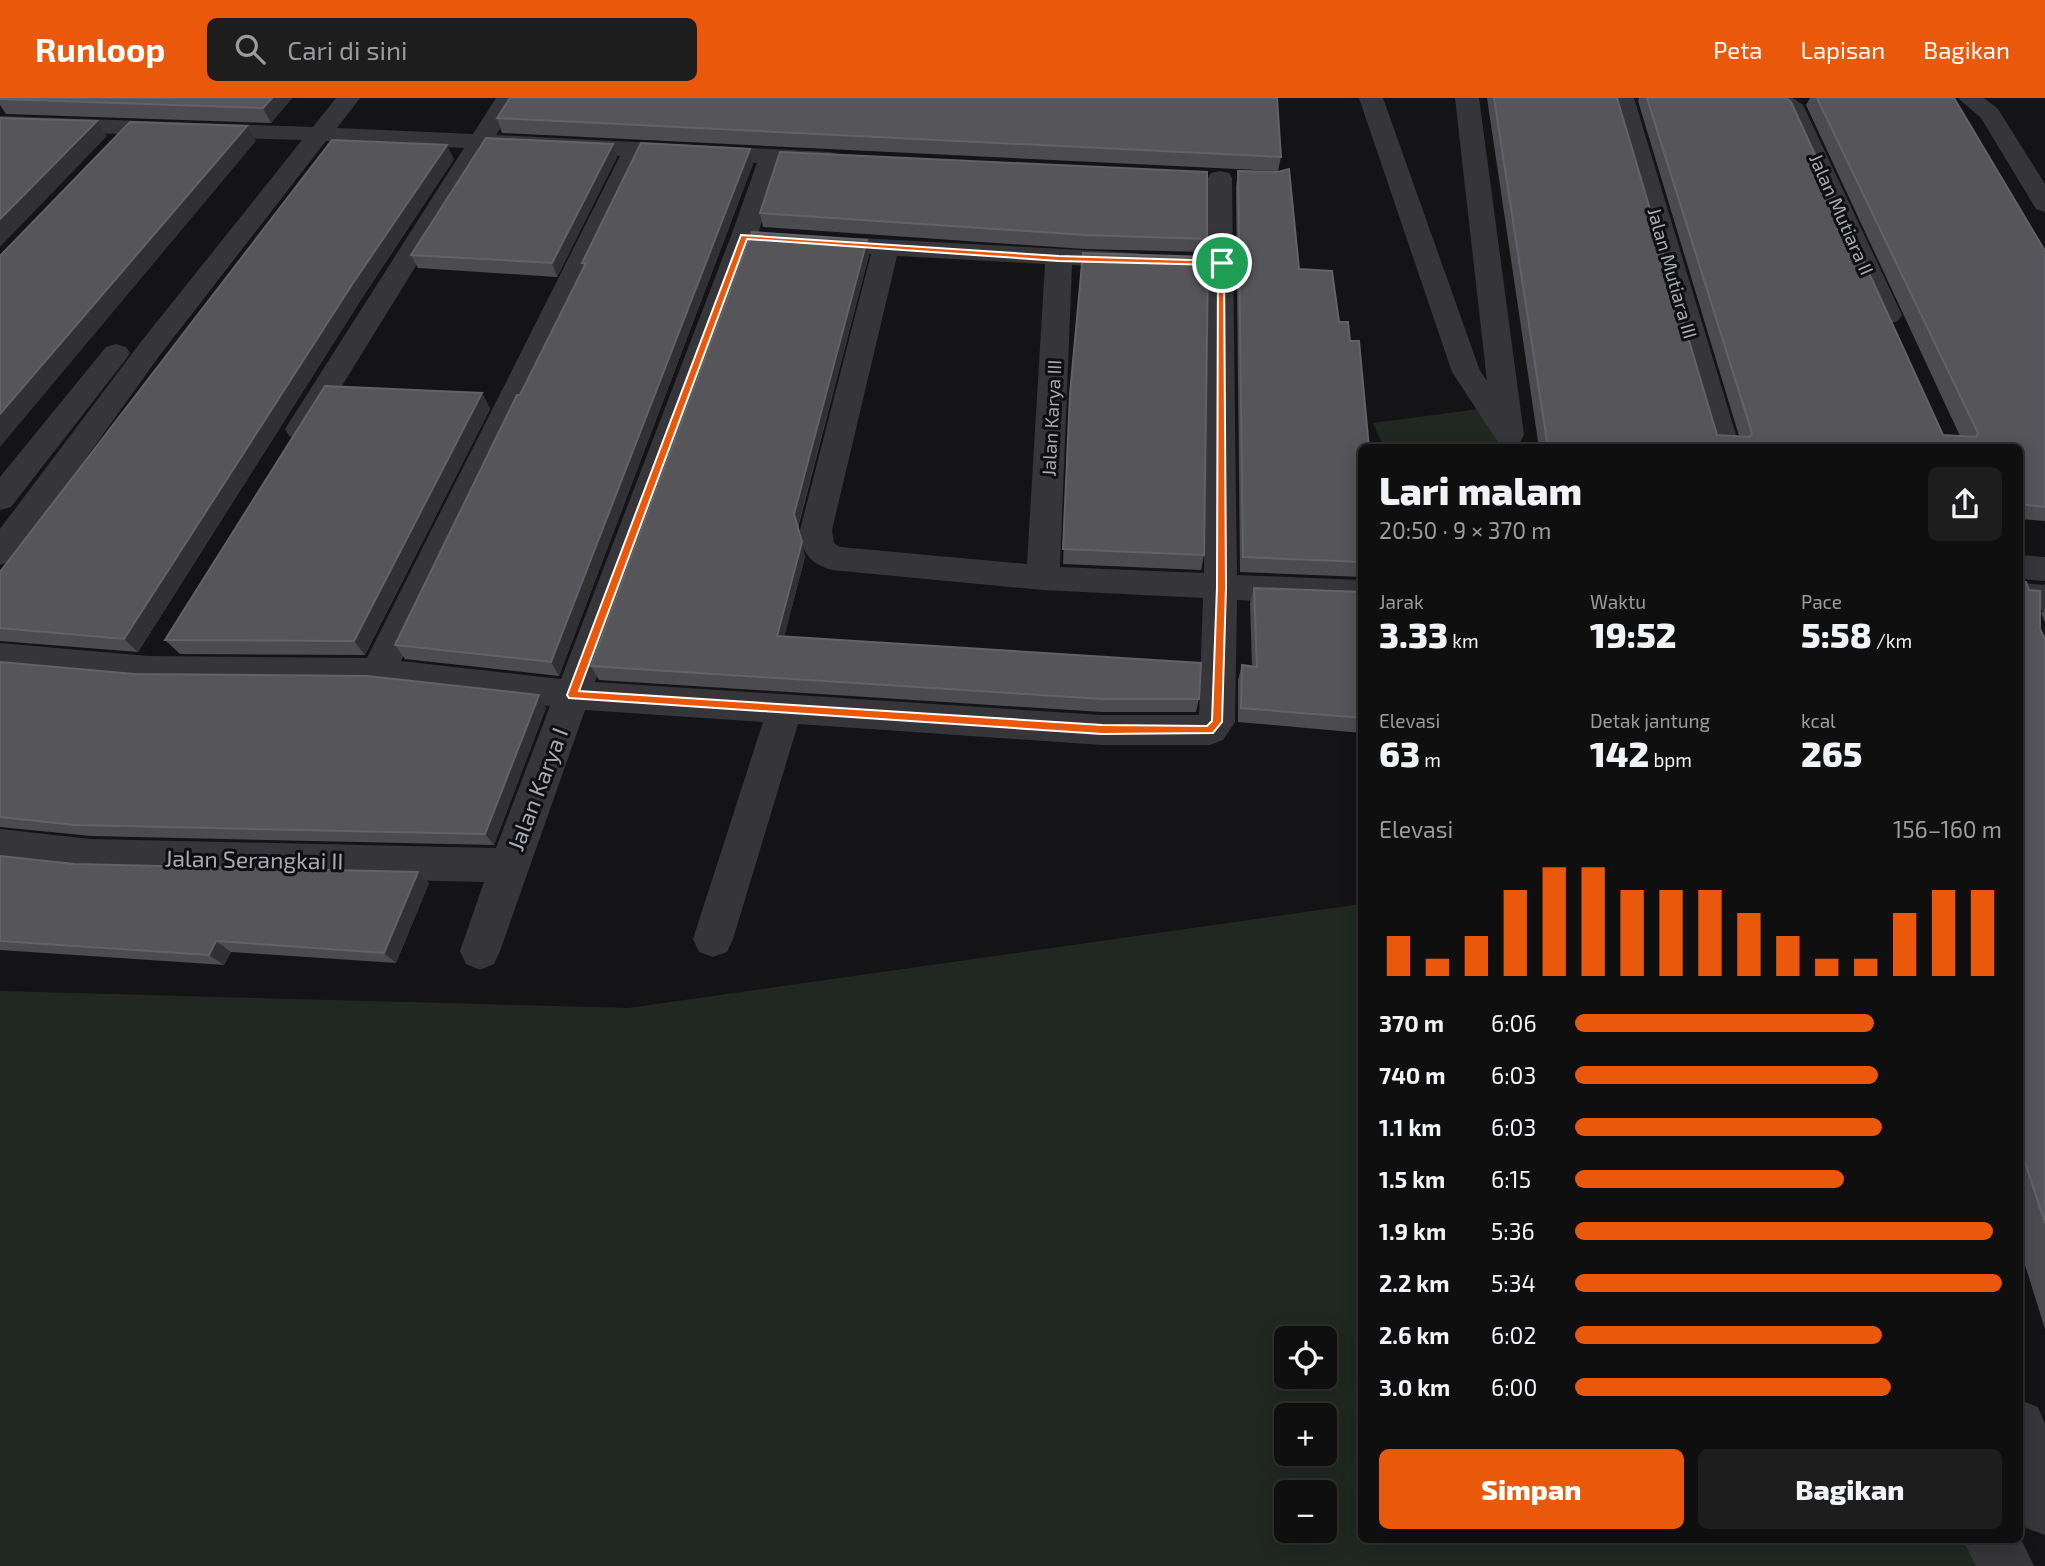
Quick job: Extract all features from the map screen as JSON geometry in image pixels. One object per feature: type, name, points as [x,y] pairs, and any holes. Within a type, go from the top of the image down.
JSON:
[{"type":"street","points":[[0,499],[320,98]]},
{"type":"street","points":[[0,553],[150,349],[348,98]]},
{"type":"street","points":[[288,448],[508,98]]},
{"type":"street","points":[[1371,98],[1466,372],[1511,442]]},
{"type":"street","points":[[1467,98],[1511,442]]},
{"type":"street","name":"Jalan Mutiara III","points":[[1622,98],[1724,444]]},
{"type":"street","name":"Jalan Mutiara II","points":[[1739,98],[1783,102],[1795,110],[1897,335]]},
{"type":"street","points":[[1970,98],[1990,114],[2045,204]]},
{"type":"street","points":[[0,123],[322,134],[852,160]]},
{"type":"street","points":[[114,147],[133,127]]},
{"type":"street","points":[[378,672],[636,149]]},
{"type":"street","name":"Jalan Karya I","points":[[480,951],[509,865],[573,695],[757,237],[771,156]]},
{"type":"street","points":[[0,657],[155,659],[378,672],[573,695],[1102,730],[1204,732],[1213,728],[1217,722],[1222,587],[1208,262],[1220,178]]},
{"type":"street","points":[[834,244],[1059,258],[1167,261]]},
{"type":"street","points":[[886,248],[816,530],[818,548],[832,558],[1043,578],[1358,593]]},
{"type":"street","name":"Jalan Karya III","points":[[1043,578],[1059,258]]},
{"type":"street","points":[[120,348],[150,349]]},
{"type":"street","points":[[2023,567],[2045,569]]},
{"type":"street","points":[[2023,596],[2045,598]]},
{"type":"street","points":[[713,939],[785,709]]},
{"type":"street","name":"Jalan Serangkai II","points":[[0,846],[91,856],[509,865]]},
{"type":"street","points":[[2023,1435],[2045,1509]]},
{"type":"street","points":[[1992,1543],[2007,1566]]},
{"type":"shaded area","points":[[1494,407],[1509,444],[1382,444],[1373,423]]},
{"type":"shaded area","points":[[1358,904],[1358,1543],[1966,1543],[1976,1566],[0,1566],[0,991],[628,1008]]},
{"type":"building","points":[[0,98],[272,98],[263,108]]},
{"type":"building","points":[[510,98],[1277,98],[1281,157],[497,118]]},
{"type":"building","points":[[1494,98],[1617,98],[1717,435],[1750,437],[1752,433],[1647,98],[1786,98],[1791,102],[1943,435],[1976,437],[1978,433],[1817,98],[1954,98],[2045,251],[2045,507],[2023,504],[2023,444],[1547,444]]},
{"type":"building","points":[[0,118],[97,121],[0,219]]},
{"type":"building","points":[[130,122],[247,126],[0,414],[0,256]]},
{"type":"building","points":[[486,138],[613,144],[552,263],[411,255]]},
{"type":"building","points":[[332,140],[447,145],[353,283],[124,639],[0,628],[0,572]]},
{"type":"building","points":[[641,143],[750,149],[551,662],[395,645],[517,395],[520,395],[586,263],[582,263]]},
{"type":"building","points":[[780,152],[1207,172],[1207,239],[1085,235],[760,213]]},
{"type":"building","points":[[1289,169],[1299,269],[1332,271],[1339,322],[1348,322],[1350,341],[1359,341],[1369,444],[1358,444],[1358,562],[1243,557],[1238,171],[1278,172]]},
{"type":"building","points":[[752,232],[867,240],[794,514],[802,542],[777,636],[1201,663],[1199,699],[1103,699],[591,666]]},
{"type":"building","points":[[1083,253],[1208,257],[1204,555],[1063,549],[1070,394]]},
{"type":"building","points":[[325,386],[482,393],[354,641],[165,640]]},
{"type":"building","points":[[2023,582],[2026,582],[2029,590],[2040,591],[2040,629],[2045,639],[2045,1223],[2023,1156]]},
{"type":"building","points":[[1254,588],[1358,592],[1358,718],[1241,708],[1242,665],[1257,667]]},
{"type":"building","points":[[0,662],[134,674],[367,676],[539,695],[485,834],[75,825],[0,817]]},
{"type":"building","points":[[0,856],[74,864],[418,872],[384,953],[216,941],[209,955],[0,941]]},
{"type":"route","points":[[744,236],[1059,258],[1222,263],[1222,587],[1217,722],[1210,730],[1102,730],[573,695],[744,236]]}]
